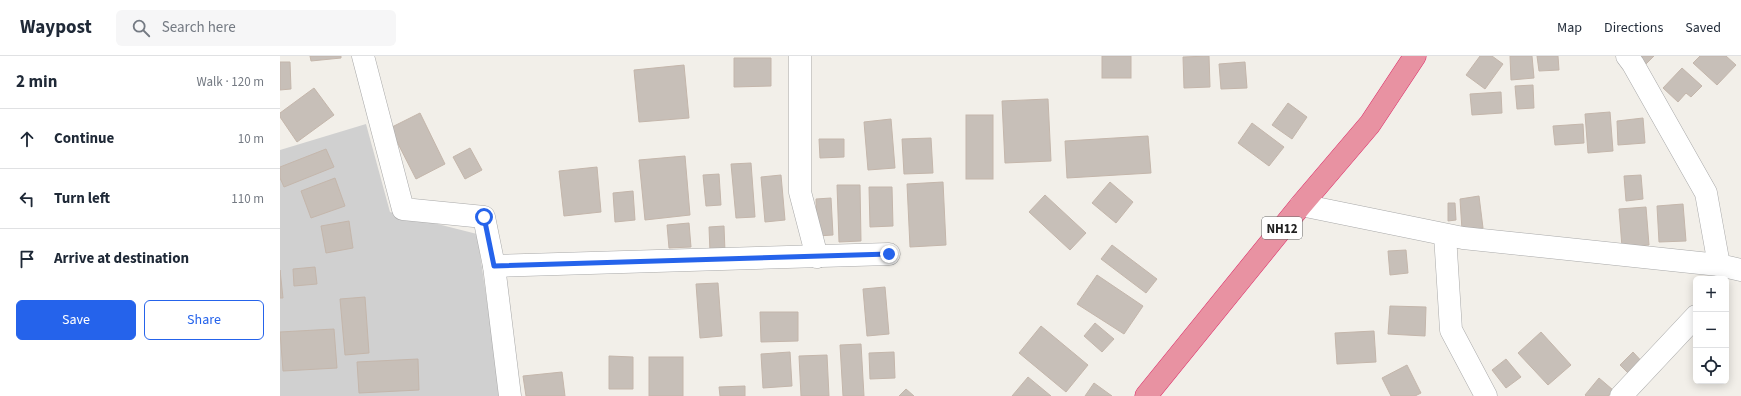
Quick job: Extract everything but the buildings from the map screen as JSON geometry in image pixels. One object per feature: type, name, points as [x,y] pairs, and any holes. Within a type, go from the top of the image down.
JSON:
[{"type":"highway","name":"NH12","points":[[1146,396],[1301,205],[1370,124],[1415,56]]},
{"type":"street","points":[[363,56],[403,209],[484,217],[494,266],[510,396]]},
{"type":"street","points":[[800,56],[800,192],[817,257]]},
{"type":"street","points":[[1301,205],[1445,235],[1733,272],[1706,194],[1634,64],[1626,56]]},
{"type":"street","points":[[1445,235],[1451,330],[1486,396]]},
{"type":"street","points":[[494,266],[889,254]]},
{"type":"street","points":[[1621,396],[1693,319]]},
{"type":"shaded area","points":[[366,124],[390,212],[477,234],[501,396],[280,396],[280,150]]},
{"type":"route","points":[[484,217],[494,266],[889,254]]}]
